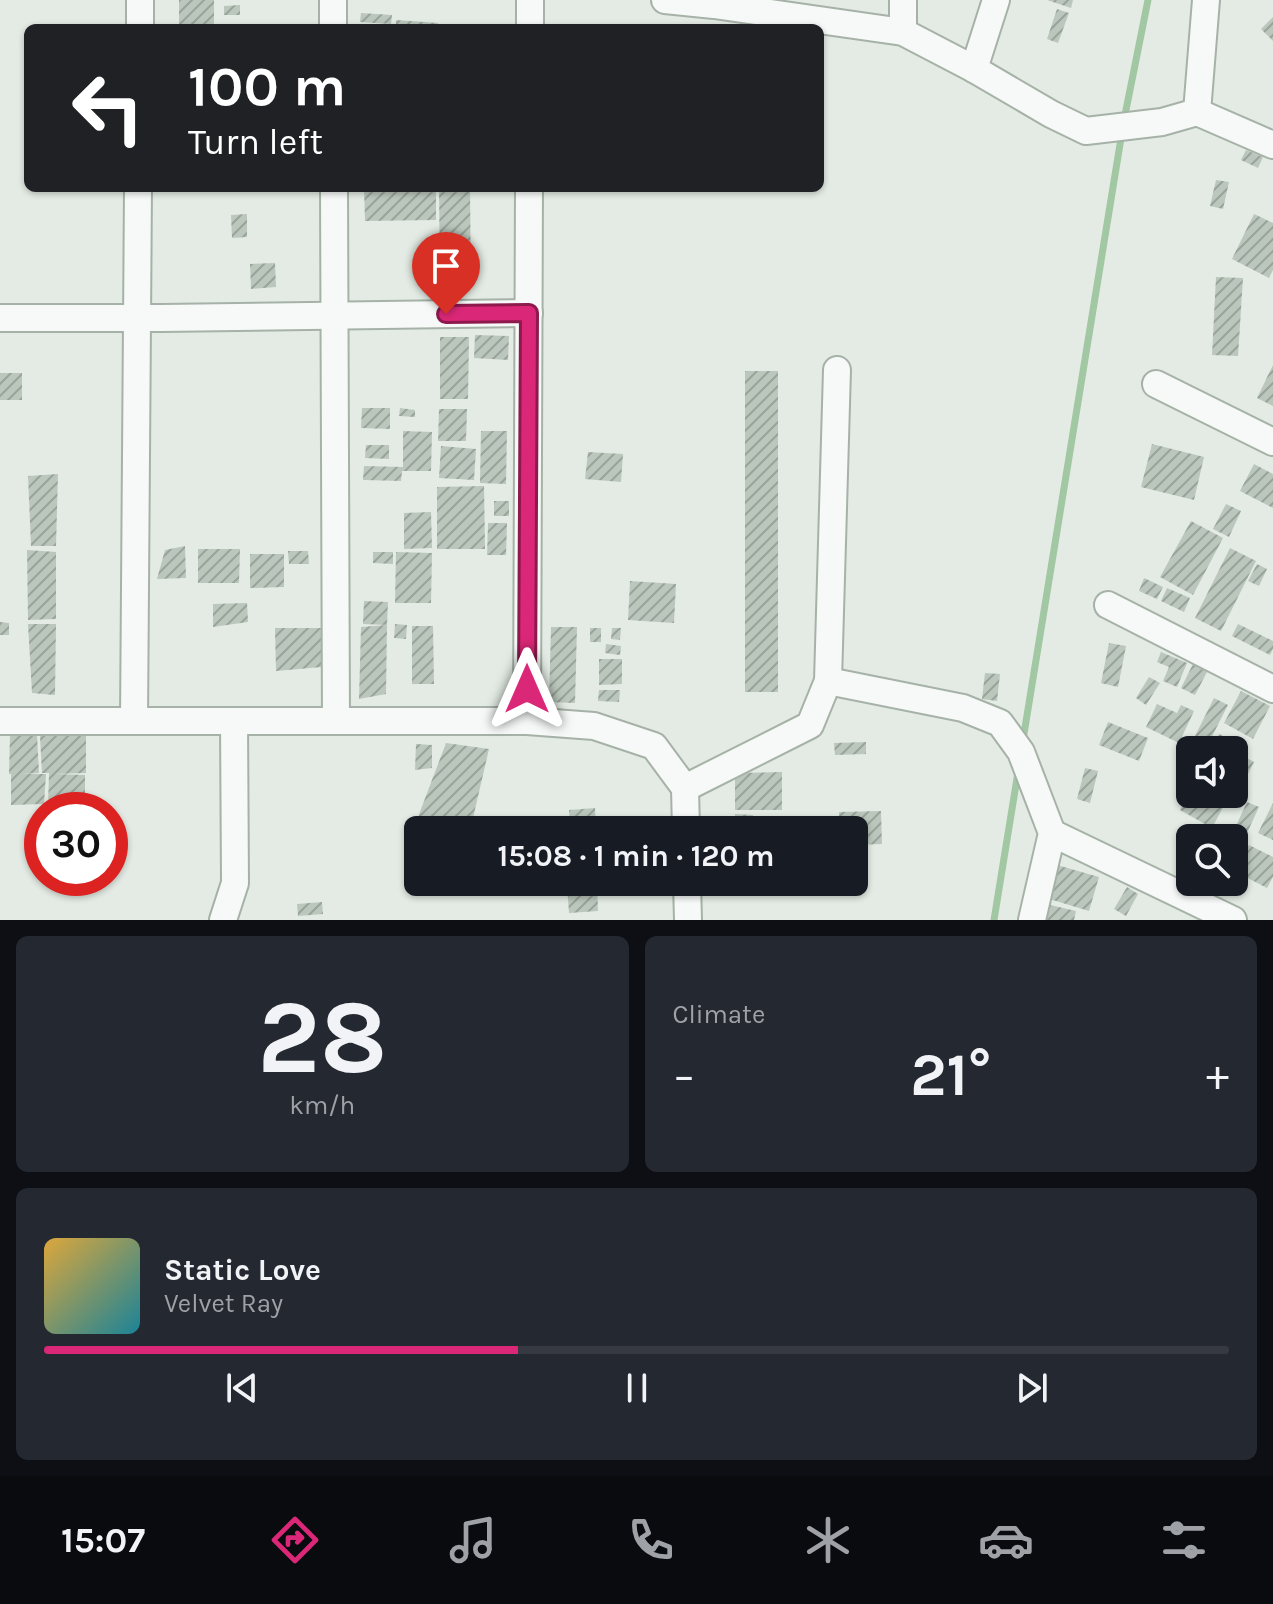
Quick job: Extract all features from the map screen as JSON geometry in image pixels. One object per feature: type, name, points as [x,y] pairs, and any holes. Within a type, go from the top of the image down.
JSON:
[{"type":"street","points":[[140,0],[140,24]]},
{"type":"street","points":[[333,0],[333,24]]},
{"type":"street","points":[[530,0],[530,24]]},
{"type":"street","points":[[665,0],[714,2],[903,32],[1086,131],[1162,122],[1197,112],[1273,145]]},
{"type":"street","points":[[903,0],[903,32]]},
{"type":"street","points":[[974,69],[996,0]]},
{"type":"street","points":[[1197,112],[1206,0]]},
{"type":"street","points":[[134,721],[138,192]]},
{"type":"street","points":[[334,192],[336,721]]},
{"type":"street","points":[[527,721],[529,192]]},
{"type":"street","points":[[0,318],[529,313]]},
{"type":"street","points":[[685,788],[810,725],[828,681],[837,370]]},
{"type":"street","points":[[1156,384],[1273,442]]},
{"type":"street","points":[[1108,605],[1273,689]]},
{"type":"street","points":[[828,681],[963,708],[1000,723],[1021,752],[1052,833],[1032,920]]},
{"type":"street","points":[[0,721],[527,721],[594,726],[654,746],[685,788],[686,816]]},
{"type":"street","points":[[223,920],[235,883],[234,721]]},
{"type":"street","points":[[1052,833],[1233,920]]},
{"type":"street","points":[[687,896],[688,920]]},
{"type":"building","points":[[179,0],[214,0],[214,24],[179,24]]},
{"type":"building","points":[[1047,0],[1073,0],[1071,8]]},
{"type":"building","points":[[240,5],[240,15],[224,15],[224,6]]},
{"type":"building","points":[[1057,9],[1069,13],[1058,43],[1047,39]]},
{"type":"building","points":[[361,13],[392,15],[391,24],[360,22]]},
{"type":"building","points":[[1273,17],[1273,41],[1261,29]]},
{"type":"building","points":[[396,20],[438,23],[438,24],[396,24]]},
{"type":"building","points":[[1246,150],[1263,157],[1258,168],[1241,160]]},
{"type":"building","points":[[1216,180],[1229,182],[1223,209],[1210,206]]},
{"type":"building","points":[[364,192],[436,192],[436,220],[365,221]]},
{"type":"building","points":[[439,192],[470,192],[471,285],[440,285]]},
{"type":"building","points":[[247,214],[247,237],[232,238],[231,215]]},
{"type":"building","points":[[1254,214],[1273,223],[1273,270],[1269,278],[1232,259]]},
{"type":"building","points":[[275,263],[276,287],[251,289],[250,264]]},
{"type":"building","points":[[1216,277],[1243,278],[1238,356],[1212,355]]},
{"type":"building","points":[[475,335],[509,336],[508,360],[474,358]]},
{"type":"building","points":[[440,337],[469,337],[468,399],[440,399]]},
{"type":"building","points":[[1273,365],[1273,406],[1257,398]]},
{"type":"building","points":[[745,371],[778,371],[778,692],[745,692]]},
{"type":"building","points":[[0,373],[22,373],[22,400],[0,400]]},
{"type":"building","points":[[362,408],[390,408],[390,429],[361,428]]},
{"type":"building","points":[[400,408],[415,410],[415,417],[399,416]]},
{"type":"building","points":[[439,409],[467,409],[466,441],[438,441]]},
{"type":"building","points":[[403,431],[432,432],[431,471],[402,471],[401,481],[363,480],[364,466],[403,467]]},
{"type":"building","points":[[481,431],[507,431],[506,484],[480,483]]},
{"type":"building","points":[[1152,444],[1204,457],[1194,500],[1141,487]]},
{"type":"building","points":[[366,445],[389,445],[389,459],[365,458]]},
{"type":"building","points":[[441,446],[476,449],[474,480],[439,478]]},
{"type":"building","points":[[588,452],[623,454],[621,482],[585,479]]},
{"type":"building","points":[[1254,464],[1273,474],[1273,508],[1240,491]]},
{"type":"building","points":[[58,474],[56,546],[31,546],[28,476]]},
{"type":"building","points":[[484,486],[485,549],[437,549],[437,487]]},
{"type":"building","points":[[494,501],[509,501],[509,516],[494,516]]},
{"type":"building","points":[[1226,504],[1241,511],[1229,537],[1213,529]]},
{"type":"building","points":[[431,512],[432,548],[404,549],[404,513]]},
{"type":"building","points":[[1191,521],[1223,538],[1193,595],[1160,577]]},
{"type":"building","points":[[488,523],[507,523],[506,555],[487,555]]},
{"type":"building","points":[[185,546],[186,578],[157,579],[165,550]]},
{"type":"building","points":[[1230,548],[1256,561],[1221,631],[1195,618]]},
{"type":"building","points":[[198,549],[240,549],[239,583],[198,583]]},
{"type":"building","points":[[27,550],[56,552],[56,619],[28,620]]},
{"type":"building","points":[[288,551],[308,551],[309,564],[289,564]]},
{"type":"building","points":[[373,552],[393,552],[393,564],[373,563]]},
{"type":"building","points":[[396,552],[432,553],[431,603],[395,603]]},
{"type":"building","points":[[250,554],[284,554],[284,587],[250,588]]},
{"type":"building","points":[[1257,564],[1267,569],[1259,586],[1248,581]]},
{"type":"building","points":[[1144,578],[1163,587],[1157,599],[1139,591]]},
{"type":"building","points":[[630,581],[676,584],[674,623],[628,620]]},
{"type":"building","points":[[1167,588],[1190,598],[1184,612],[1161,601]]},
{"type":"building","points":[[364,601],[388,602],[387,625],[363,624]]},
{"type":"building","points":[[247,603],[248,622],[213,627],[213,604]]},
{"type":"building","points":[[0,622],[9,623],[9,635],[0,635]]},
{"type":"building","points":[[28,624],[56,624],[55,695],[32,693]]},
{"type":"building","points":[[395,624],[407,625],[406,639],[394,638]]},
{"type":"building","points":[[1238,624],[1273,641],[1270,655],[1232,636]]},
{"type":"building","points":[[387,625],[386,694],[359,699],[361,627]]},
{"type":"building","points":[[412,626],[433,626],[434,684],[412,684]]},
{"type":"building","points":[[551,627],[577,627],[575,703],[549,702]]},
{"type":"building","points":[[275,628],[321,628],[322,667],[276,671]]},
{"type":"building","points":[[590,628],[601,628],[601,642],[590,642]]},
{"type":"building","points":[[612,628],[621,628],[620,640],[611,639]]},
{"type":"building","points":[[1109,643],[1126,646],[1118,687],[1101,683]]},
{"type":"building","points":[[606,644],[621,646],[620,655],[605,653]]},
{"type":"building","points":[[1161,652],[1187,663],[1177,687],[1163,681],[1169,667],[1157,662]]},
{"type":"building","points":[[599,659],[622,659],[622,684],[599,685]]},
{"type":"building","points":[[1193,664],[1207,672],[1195,695],[1181,688]]},
{"type":"building","points":[[985,673],[1000,674],[997,701],[982,699]]},
{"type":"building","points":[[1149,677],[1160,683],[1146,705],[1136,698]]},
{"type":"building","points":[[599,690],[620,690],[619,702],[598,701]]},
{"type":"building","points":[[1241,691],[1270,706],[1253,739],[1224,723]]},
{"type":"building","points":[[1214,698],[1228,705],[1212,736],[1195,736]]},
{"type":"building","points":[[1157,704],[1177,713],[1181,705],[1194,711],[1182,736],[1176,736],[1176,742],[1146,727]]},
{"type":"building","points":[[1108,722],[1148,738],[1139,761],[1099,745]]},
{"type":"building","points":[[10,735],[37,735],[39,773],[23,774],[46,774],[45,792],[24,792],[24,805],[11,805]]},
{"type":"building","points":[[86,735],[86,773],[54,774],[85,775],[85,792],[48,792],[49,773],[42,773],[40,736]]},
{"type":"building","points":[[866,742],[866,754],[835,755],[834,743]]},
{"type":"building","points":[[446,743],[489,749],[473,816],[418,816]]},
{"type":"building","points":[[416,744],[432,745],[432,768],[415,770]]},
{"type":"building","points":[[1248,759],[1254,762],[1248,774]]},
{"type":"building","points":[[1085,768],[1098,771],[1090,803],[1077,799]]},
{"type":"building","points":[[782,772],[782,810],[735,810],[735,773]]},
{"type":"building","points":[[1248,802],[1259,807],[1248,831],[1248,824],[1237,824],[1244,808],[1248,808]]},
{"type":"building","points":[[1273,803],[1273,840],[1258,833]]},
{"type":"building","points":[[595,808],[595,816],[569,816],[569,810]]},
{"type":"building","points":[[1223,808],[1214,824],[1205,824],[1180,810]]},
{"type":"building","points":[[881,811],[882,844],[868,844],[868,816],[839,816],[839,812]]},
{"type":"building","points":[[1248,847],[1273,857],[1273,877],[1267,888],[1248,878]]},
{"type":"building","points":[[1057,865],[1099,877],[1089,911],[1046,898]]},
{"type":"building","points":[[1127,887],[1138,894],[1126,916],[1114,909]]},
{"type":"building","points":[[568,896],[597,896],[598,911],[569,913]]},
{"type":"building","points":[[322,902],[323,914],[298,916],[297,904]]},
{"type":"building","points":[[1050,905],[1076,911],[1074,920],[1046,920]]},
{"type":"waterway","points":[[1124,120],[1148,0]]},
{"type":"waterway","points":[[1023,740],[1122,132]]},
{"type":"waterway","points":[[994,920],[1018,772]]},
{"type":"route","points":[[446,314],[529,313],[527,689]]}]
